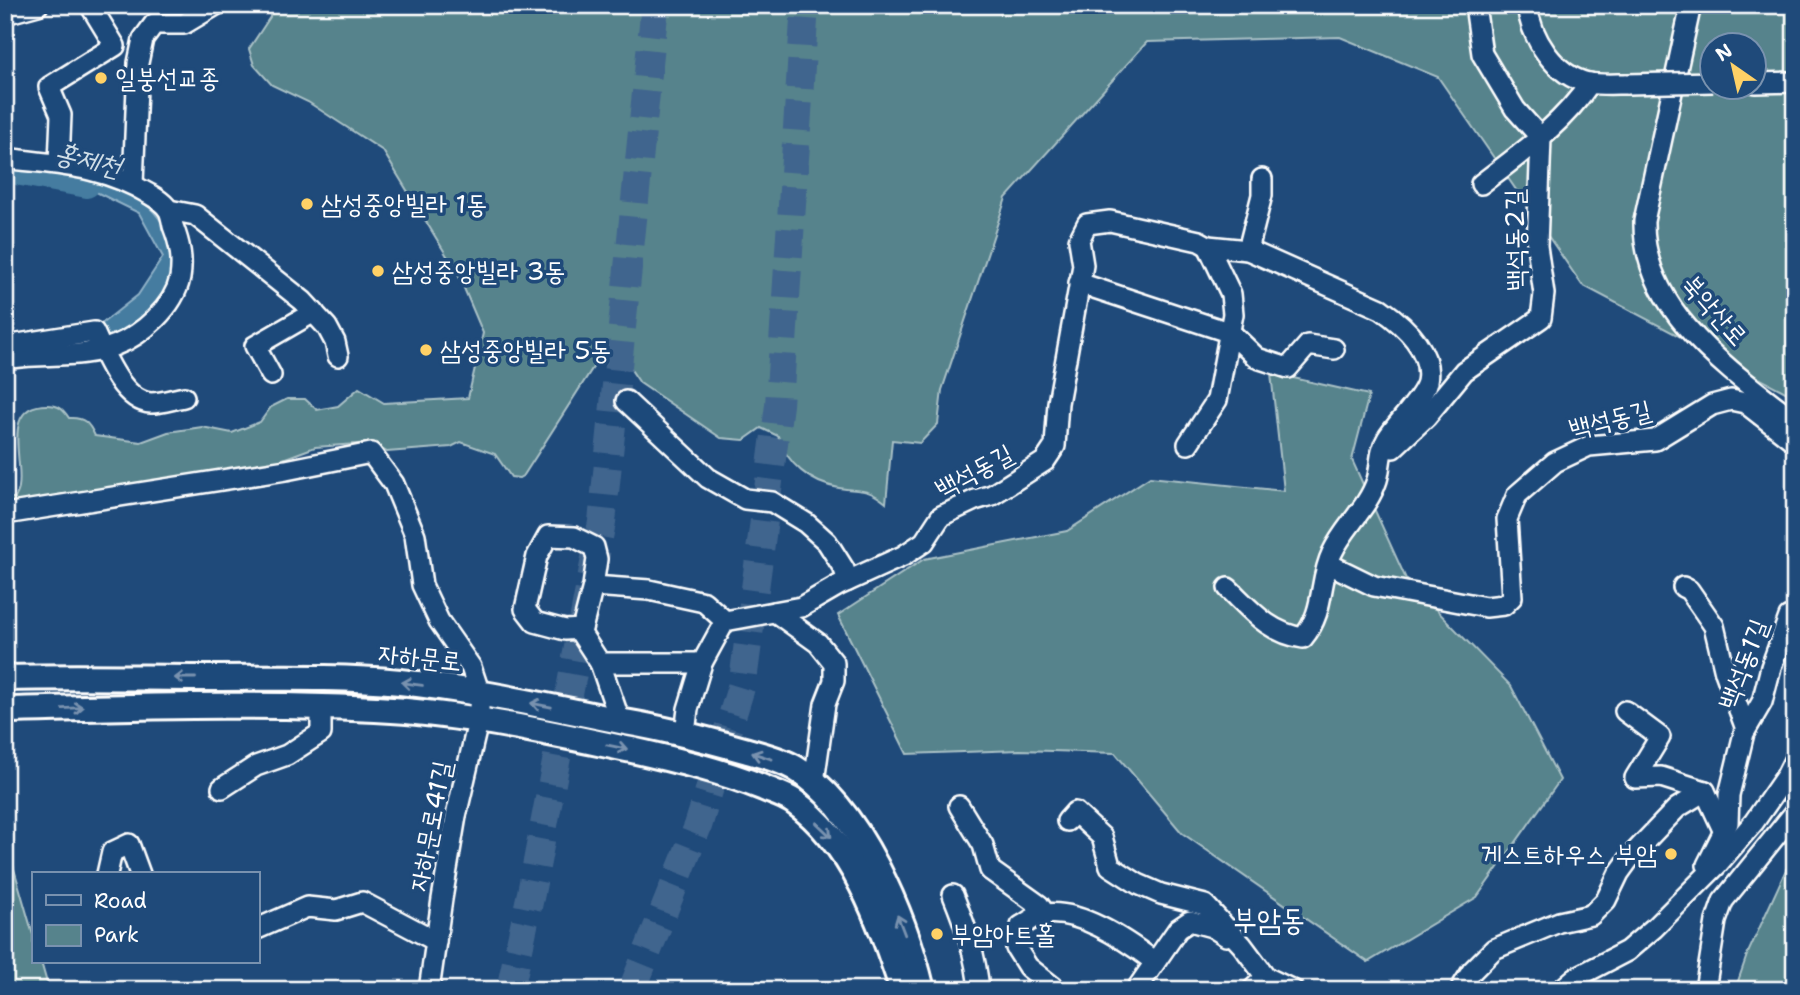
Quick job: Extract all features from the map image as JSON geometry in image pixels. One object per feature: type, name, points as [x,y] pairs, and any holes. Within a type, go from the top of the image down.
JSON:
[{"type":"main road","name":"자하문로","points":[[5,678],[324,679],[398,682],[480,694],[685,733],[771,758],[793,767],[814,782],[847,820],[883,878],[917,968],[922,990]]},
{"type":"main road","points":[[5,710],[101,706],[394,710],[570,737],[662,757],[741,779],[791,800],[831,836],[853,871],[887,943],[903,990]]},
{"type":"street","points":[[5,14],[37,5]]},
{"type":"street","points":[[59,163],[61,116],[49,87],[115,46],[90,5]]},
{"type":"street","points":[[132,184],[136,149],[138,63],[144,39],[154,24],[184,24],[216,5]]},
{"type":"street","points":[[1475,5],[1482,54],[1515,109],[1541,138]]},
{"type":"street","points":[[1527,5],[1533,30],[1547,55],[1559,68],[1575,78],[1590,83],[1699,82]]},
{"type":"street","name":"북악산로","points":[[1691,5],[1644,221],[1649,268],[1693,334],[1753,388],[1795,421]]},
{"type":"street","points":[[1769,83],[1795,82]]},
{"type":"street","points":[[1481,184],[1541,138],[1579,100],[1590,83]]},
{"type":"street","name":"백석동2길","points":[[1379,461],[1426,417],[1464,371],[1541,318],[1544,294],[1537,246],[1541,138]]},
{"type":"street","points":[[5,158],[59,163],[102,173],[132,184],[160,201],[169,210],[180,242],[181,269],[178,288],[151,323],[133,337],[102,351],[5,359]]},
{"type":"street","points":[[1248,250],[1262,194],[1262,179]]},
{"type":"street","points":[[169,210],[195,215],[314,312],[327,327],[335,342],[338,356]]},
{"type":"street","name":"백석동길","points":[[725,621],[801,607],[848,581],[903,556],[924,542],[941,516],[992,495],[1045,461],[1055,446],[1058,403],[1083,265],[1079,240],[1087,224],[1110,221],[1199,241],[1208,246],[1248,250],[1381,309],[1419,343],[1426,367],[1427,384],[1386,440],[1379,461],[1377,480],[1361,513],[1332,553],[1314,624],[1303,638],[1283,635],[1261,620],[1228,588]]},
{"type":"street","points":[[1188,444],[1217,400],[1233,314],[1231,295],[1208,246]]},
{"type":"street","points":[[1079,283],[1231,333],[1256,358],[1288,369],[1308,345],[1334,349]]},
{"type":"street","points":[[271,375],[255,346],[314,312]]},
{"type":"street","points":[[5,346],[94,332],[116,377],[128,392],[148,403],[184,397]]},
{"type":"street","name":"백석동길","points":[[1329,564],[1374,586],[1486,607],[1504,605],[1512,597],[1507,519],[1517,495],[1555,462],[1589,446],[1655,440],[1712,405],[1731,400],[1745,403],[1795,442]]},
{"type":"street","points":[[626,401],[708,478],[745,499],[772,502],[806,523],[827,542],[844,569],[848,581]]},
{"type":"street","points":[[5,514],[286,470],[372,453],[394,484],[415,535],[422,585],[439,621],[471,667],[480,694]]},
{"type":"street","points":[[548,536],[574,537],[594,547],[597,558],[593,586],[582,629],[565,630],[536,622],[525,609],[537,556],[548,536]]},
{"type":"street","points":[[593,586],[649,590],[704,602],[725,621],[702,663],[688,709],[685,733]]},
{"type":"street","name":"백석동1길","points":[[1683,587],[1689,590],[1714,626],[1725,672],[1746,729]]},
{"type":"street","points":[[775,611],[818,643],[834,663],[834,681],[825,704],[814,782]]},
{"type":"street","name":"백석동1길","points":[[1699,881],[1728,823],[1729,795],[1746,729],[1762,702],[1789,617]]},
{"type":"street","points":[[578,629],[600,663],[620,721]]},
{"type":"street","points":[[600,663],[702,663]]},
{"type":"street","name":"자하문로41길","points":[[429,990],[456,816],[478,722],[480,694]]},
{"type":"street","points":[[222,788],[256,766],[287,755],[321,733],[321,707]]},
{"type":"street","points":[[1625,711],[1660,737],[1635,778],[1661,777],[1705,791],[1724,832]]},
{"type":"street","points":[[1561,990],[1575,978],[1626,951],[1654,928],[1717,865],[1754,822],[1786,776],[1795,758]]},
{"type":"street","points":[[1460,990],[1472,971],[1494,948],[1559,922],[1591,915],[1606,900],[1619,873],[1632,855],[1677,808],[1705,791]]},
{"type":"street","points":[[959,806],[983,845],[990,870],[1038,905],[1046,915]]},
{"type":"street","points":[[1066,821],[1075,812],[1102,837],[1110,866],[1138,884],[1161,894],[1205,905],[1242,945],[1259,984],[1293,990]]},
{"type":"street","points":[[1705,990],[1716,921],[1723,901],[1795,812]]},
{"type":"street","points":[[107,872],[112,852],[129,844],[139,872]]},
{"type":"street","points":[[953,895],[971,941],[979,990]]},
{"type":"street","name":"자하문로41길","points":[[259,928],[307,908],[335,910],[362,902],[436,942]]},
{"type":"street","points":[[1057,990],[1028,967],[1016,948],[1021,926],[1040,915],[1071,916],[1090,922],[1155,962]]},
{"type":"street","points":[[1136,990],[1178,929],[1190,921],[1212,927],[1242,945]]},
{"type":"green space","points":[[271,5],[1795,5],[1795,397],[1582,285],[1438,77],[1340,37],[1147,42],[1006,198],[942,390],[938,424],[920,443],[892,440],[886,503],[868,492],[839,488],[809,477],[787,455],[778,436],[761,428],[744,440],[721,438],[640,383],[623,358],[610,346],[601,355],[524,475],[519,478],[511,477],[495,454],[461,442],[451,447],[387,452],[371,443],[315,447],[283,459],[267,469],[5,525],[5,498],[15,498],[19,488],[19,424],[23,414],[33,407],[58,407],[69,418],[85,422],[95,436],[141,442],[168,432],[202,427],[232,433],[260,422],[271,407],[287,399],[305,399],[317,410],[338,406],[359,388],[384,403],[468,398],[483,333],[458,274],[383,151],[308,102],[272,85],[254,65],[249,49],[270,17]]},
{"type":"green space","points":[[1271,373],[1369,395],[1352,460],[1406,579],[1511,686],[1560,780],[1477,897],[1368,962],[1182,833],[1115,753],[1020,750],[907,754],[838,615],[924,559],[1067,531],[1150,477],[1284,491]]},
{"type":"green space","points":[[5,848],[8,848],[32,932],[32,964],[42,964],[49,990],[5,990]]},
{"type":"green space","points":[[1795,850],[1795,990],[1735,990],[1747,955]]},
{"type":"water","name":"홍제천","points":[[5,157],[105,184],[141,201],[154,212],[172,243],[177,269],[164,297],[146,316],[103,343],[50,352],[95,329],[138,295],[163,257],[139,213],[88,188],[40,174],[5,168]]},
{"type":"waterway","name":"홍제천","points":[[5,171],[87,186]]},
{"type":"tunnel","points":[[510,990],[602,522],[655,5]]},
{"type":"tunnel","points":[[632,990],[698,826],[743,681],[779,405],[805,5]]},
{"type":"place","name":"일붕선교종","points":[[101,78]]},
{"type":"place","name":"삼성중앙빌라 1동","points":[[307,204]]},
{"type":"place","name":"삼성중앙빌라 3동","points":[[378,271]]},
{"type":"place","name":"삼성중앙빌라 5동","points":[[426,350]]},
{"type":"place","name":"게스트하우스 부암","points":[[1671,854]]},
{"type":"place","name":"부암아트홀","points":[[937,934]]},
{"type":"district","name":"부암동","points":[[1269,920]]}]
